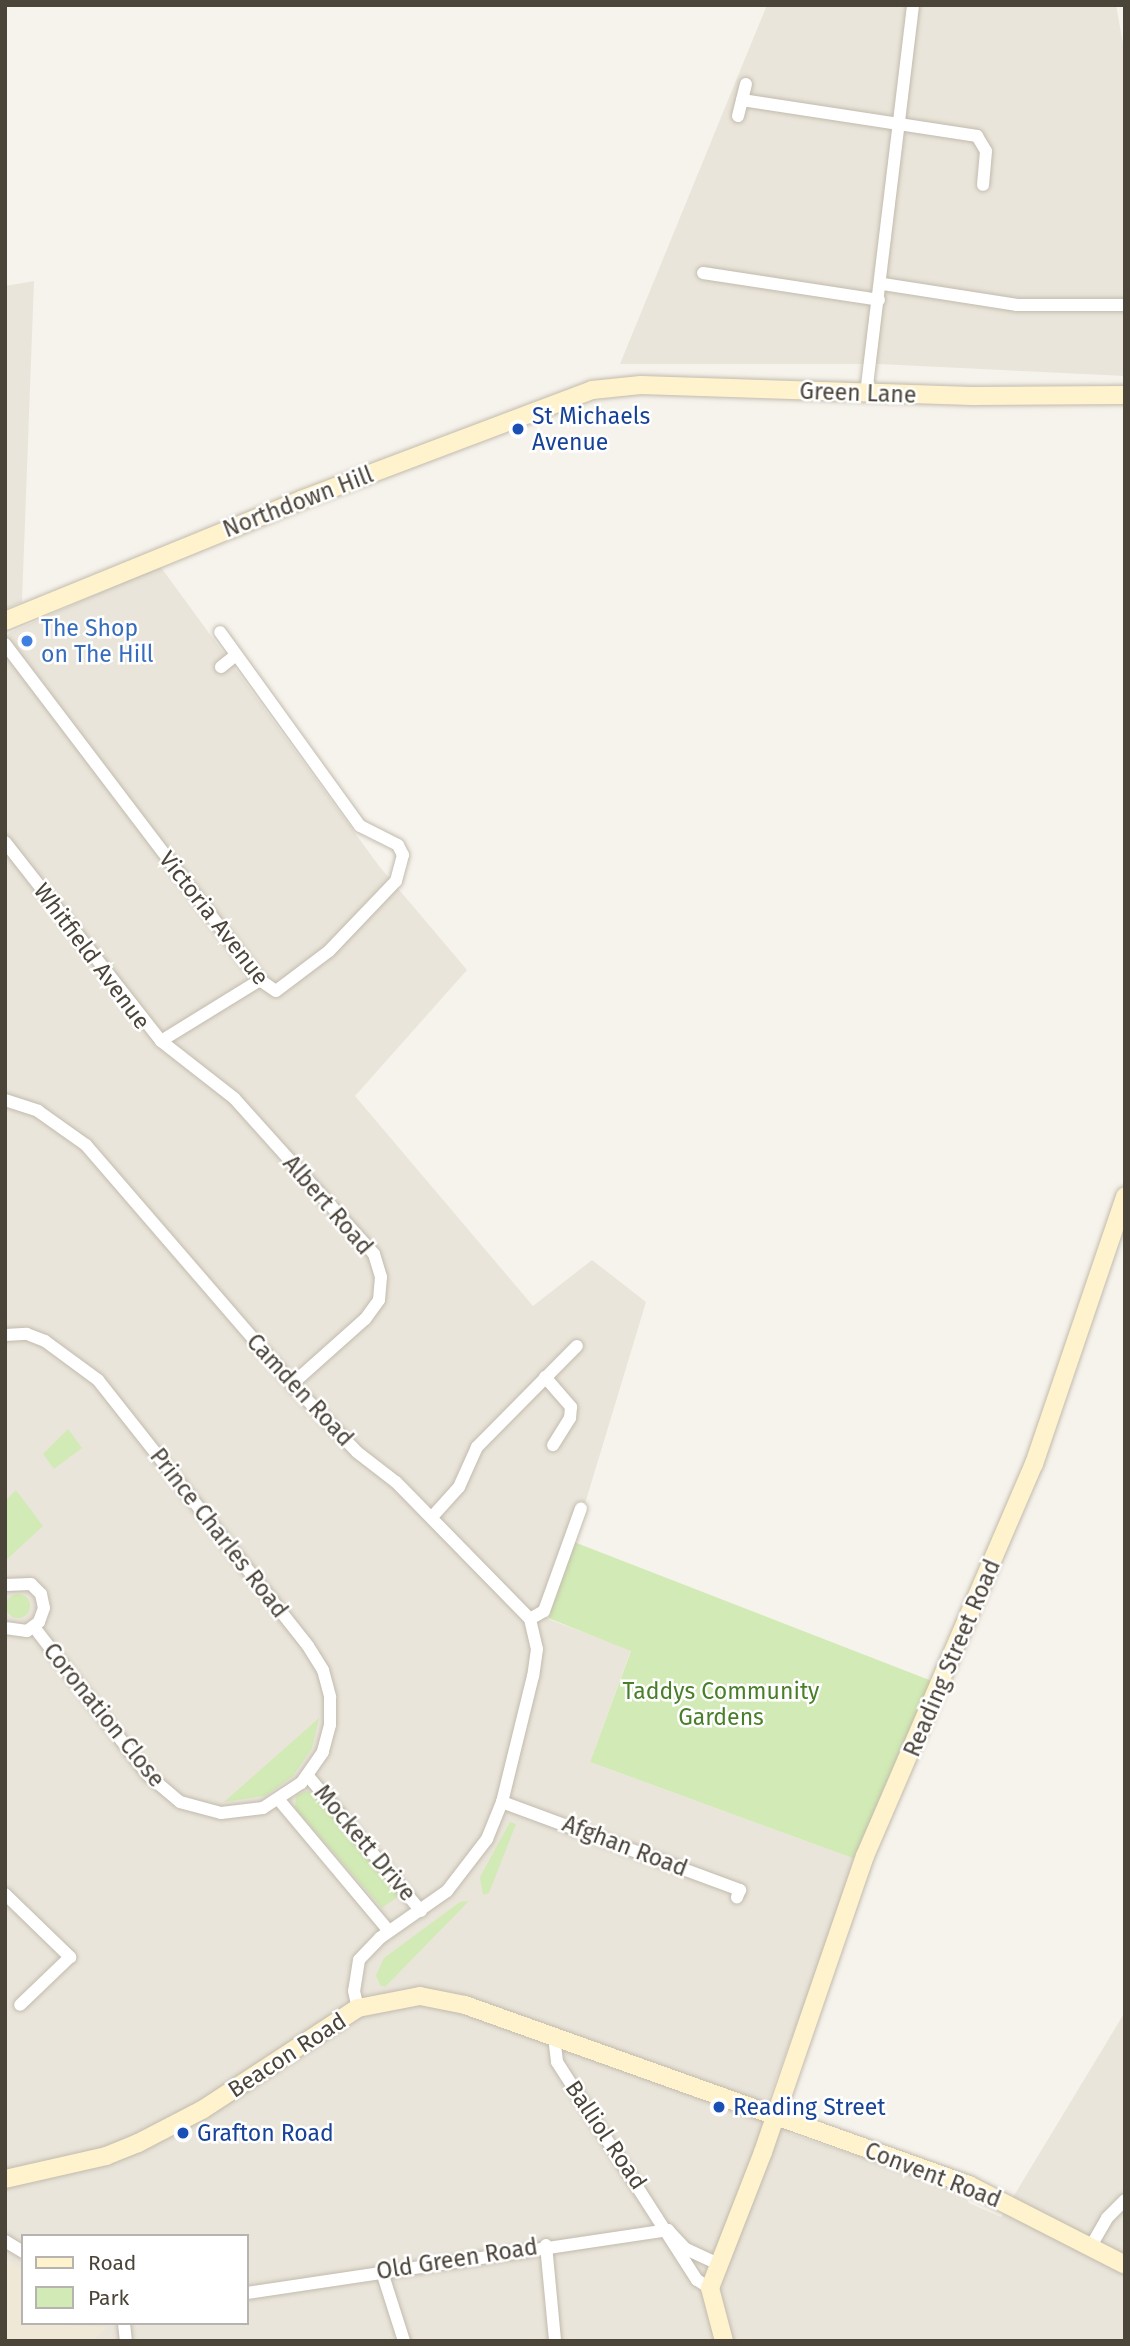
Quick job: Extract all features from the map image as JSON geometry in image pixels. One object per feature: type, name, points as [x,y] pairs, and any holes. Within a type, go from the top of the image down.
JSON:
[{"type":"street","points":[[866,394],[883,284],[912,5]]},
{"type":"street","points":[[738,116],[746,84]]},
{"type":"street","points":[[742,100],[901,122],[977,136],[986,150],[983,185]]},
{"type":"street","points":[[703,273],[879,300]]},
{"type":"street","points":[[883,284],[1017,304],[1125,305]]},
{"type":"street","name":"Green Lane","points":[[592,390],[641,385],[866,394],[1125,395]]},
{"type":"street","name":"Northdown Hill","points":[[5,621],[301,500],[592,390]]},
{"type":"street","name":"Victoria Avenue","points":[[5,644],[260,980],[276,991],[329,951],[396,881],[403,855],[393,841],[360,825],[220,632]]},
{"type":"street","points":[[221,667],[236,655]]},
{"type":"street","name":"Whitfield Avenue","points":[[5,842],[161,1041],[260,980]]},
{"type":"street","name":"Albert Road","points":[[161,1041],[234,1097],[374,1254],[381,1277],[379,1300],[365,1320],[292,1384]]},
{"type":"street","name":"Camden Road","points":[[5,1100],[38,1111],[86,1145],[292,1384],[357,1452],[432,1517],[530,1619]]},
{"type":"street","name":"Reading Street Road","points":[[773,2117],[865,1856],[1034,1464],[1125,1196]]},
{"type":"street","name":"Prince Charles Road","points":[[5,1335],[27,1334],[46,1340],[98,1380],[316,1657],[327,1683],[331,1711],[323,1752],[308,1776],[295,1789]]},
{"type":"street","points":[[432,1517],[458,1487],[477,1447],[577,1346]]},
{"type":"street","points":[[545,1377],[571,1407],[570,1418],[553,1445]]},
{"type":"street","points":[[358,2008],[354,1990],[359,1960],[389,1931],[421,1911],[466,1870],[486,1839],[502,1802],[533,1676],[537,1649],[530,1619],[544,1611],[581,1508]]},
{"type":"street","name":"Coronation Close","points":[[5,1585],[24,1581],[41,1594],[44,1608],[34,1627],[20,1632],[5,1629]]},
{"type":"street","name":"Coronation Close","points":[[34,1627],[98,1713],[168,1794],[193,1807],[221,1813],[249,1812],[279,1800],[295,1789]]},
{"type":"street","name":"Mockett Drive","points":[[308,1776],[421,1911]]},
{"type":"street","name":"Mockett Drive","points":[[279,1800],[389,1931]]},
{"type":"street","name":"Afghan Road","points":[[502,1802],[740,1889],[737,1898]]},
{"type":"street","points":[[5,1894],[71,1957],[20,2005]]},
{"type":"street","name":"Beacon Road","points":[[5,2179],[106,2156],[171,2128],[358,2008],[401,1997],[442,1998],[773,2117]]},
{"type":"street","name":"Balliol Road","points":[[554,2037],[557,2062],[668,2230],[697,2280],[710,2288]]},
{"type":"street","points":[[724,2341],[710,2288],[773,2117]]},
{"type":"street","name":"Convent Road","points":[[773,2117],[970,2185],[1125,2265]]},
{"type":"street","points":[[1091,2246],[1107,2218],[1125,2200]]},
{"type":"street","name":"Balliol Road","points":[[668,2230],[686,2249],[720,2265]]},
{"type":"street","name":"Old Green Road","points":[[248,2293],[546,2245],[668,2230]]},
{"type":"street","points":[[5,2241],[21,2251]]},
{"type":"street","points":[[546,2245],[555,2341]]},
{"type":"street","points":[[383,2272],[404,2341]]},
{"type":"shaded area","points":[[767,5],[1116,5],[1125,55],[1125,376],[878,364],[620,364]]},
{"type":"shaded area","points":[[34,281],[22,602],[5,609],[5,286]]},
{"type":"shaded area","points":[[160,566],[379,866],[467,970],[355,1096],[533,1306],[592,1260],[646,1302],[584,1507],[542,1607],[548,1619],[631,1650],[590,1762],[858,1860],[769,2098],[791,2134],[962,2190],[969,2203],[1001,2217],[1125,2012],[1125,2341],[5,2341],[5,635]]},
{"type":"shaded area","points":[[5,2258],[21,2269],[21,2325],[107,2327],[93,2341],[5,2341]]},
{"type":"green space","points":[[68,1429],[82,1448],[54,1469],[43,1454]]},
{"type":"green space","points":[[16,1490],[43,1526],[5,1561],[5,1501]]},
{"type":"green space","name":"Taddys Community Gardens","points":[[574,1542],[937,1683],[858,1860],[590,1762],[631,1651],[548,1618]]},
{"type":"green space","points":[[18,1594],[29,1601],[30,1606],[23,1617],[18,1618],[7,1611],[6,1606],[13,1595]]},
{"type":"green space","points":[[319,1718],[312,1748],[293,1776],[265,1796],[224,1802]]},
{"type":"green space","points":[[306,1791],[314,1793],[400,1895],[382,1908],[295,1808],[296,1796]]},
{"type":"green space","points":[[510,1822],[516,1824],[489,1893],[483,1895],[480,1877]]},
{"type":"green space","points":[[469,1901],[385,1987],[380,1985],[376,1975],[384,1958],[460,1902]]},
{"type":"place","name":"St Michaels Avenue","points":[[518,429]]},
{"type":"place","name":"The Shop on The Hill","points":[[27,641]]},
{"type":"place","name":"Reading Street","points":[[719,2107]]},
{"type":"place","name":"Grafton Road","points":[[183,2133]]}]
